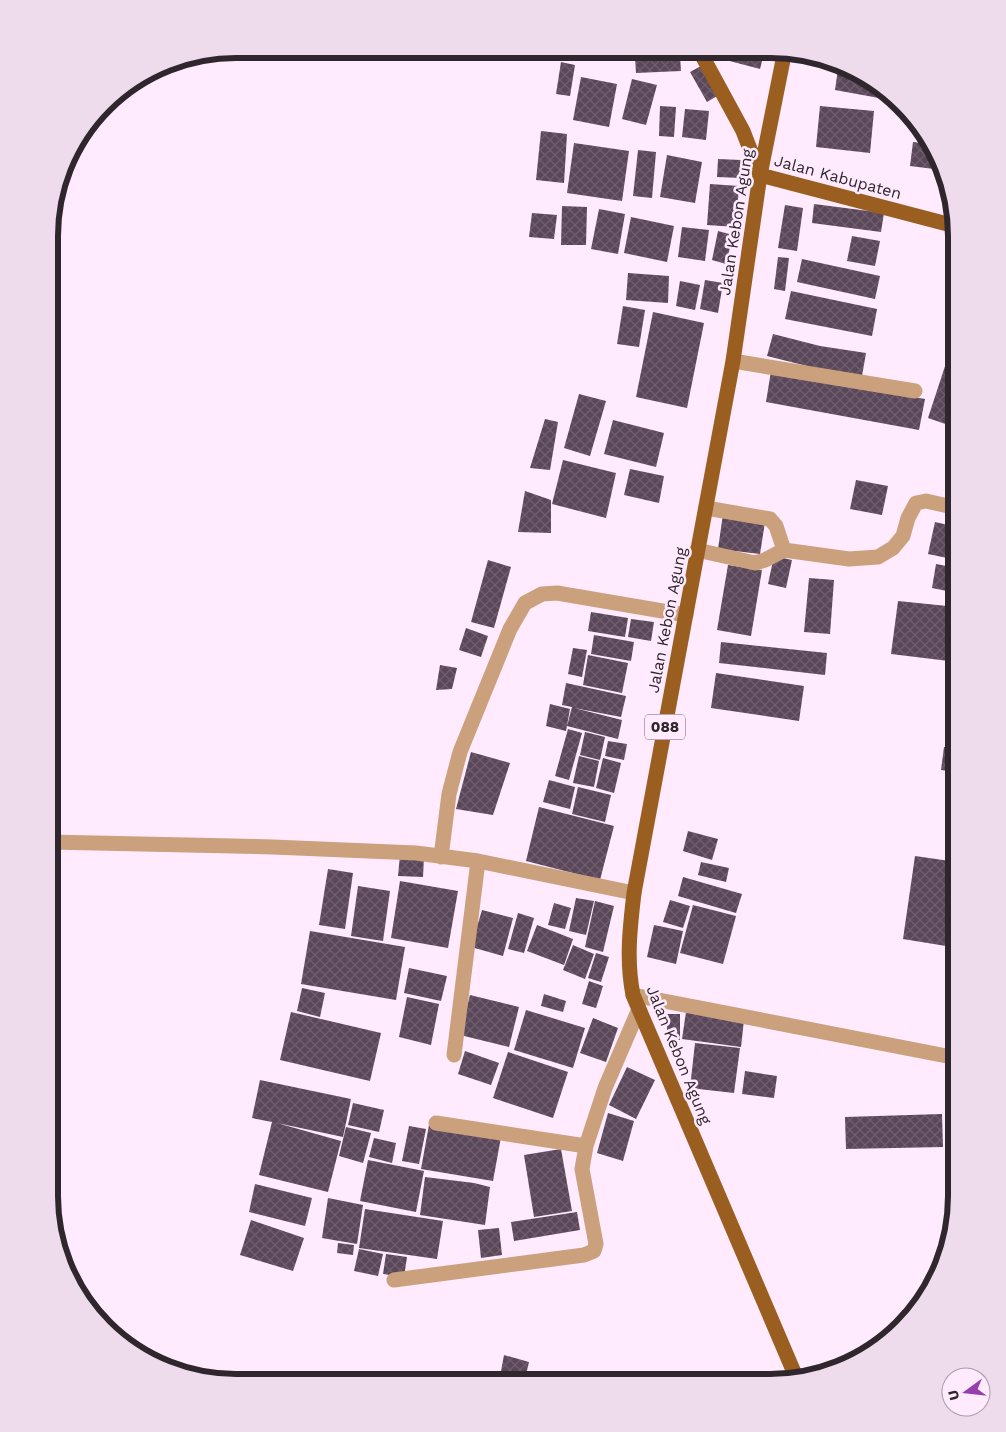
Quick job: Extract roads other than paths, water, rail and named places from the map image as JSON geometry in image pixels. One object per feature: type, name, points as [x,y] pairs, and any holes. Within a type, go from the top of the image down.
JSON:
[{"type":"main road","name":"Jalan Kabupaten","points":[[703,58],[744,131],[760,175],[948,224]]},
{"type":"main road","name":"Jalan Kebon Agung","points":[[783,58],[760,175],[733,361],[634,893],[628,944],[630,980],[633,995],[794,1373]]},
{"type":"street","points":[[733,361],[915,391]]},
{"type":"street","points":[[698,550],[755,563],[784,550],[849,559],[878,557],[893,548],[903,536],[908,518],[916,503],[926,502],[948,506]]},
{"type":"street","points":[[706,508],[770,519],[776,526],[784,550]]},
{"type":"street","points":[[441,857],[448,794],[460,752],[510,629],[525,603],[542,594],[556,593],[686,615]]},
{"type":"street","points":[[58,842],[382,852],[441,857],[478,861],[634,893]]},
{"type":"street","points":[[454,1055],[478,861]]},
{"type":"street","points":[[633,995],[948,1056]]},
{"type":"street","points":[[394,1280],[584,1255],[594,1251],[596,1244],[582,1169],[586,1146],[605,1088],[639,1009]]},
{"type":"street","points":[[436,1123],[586,1146]]}]
